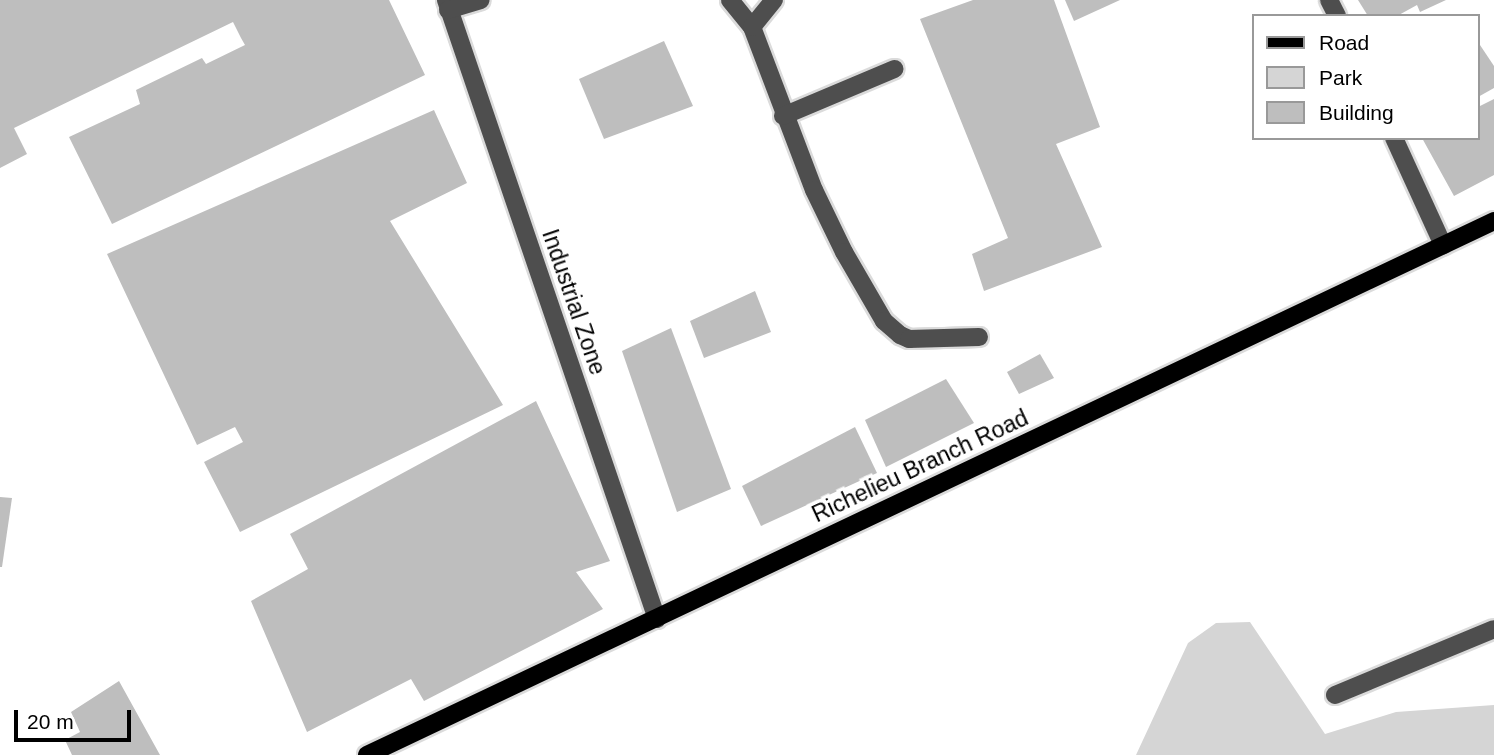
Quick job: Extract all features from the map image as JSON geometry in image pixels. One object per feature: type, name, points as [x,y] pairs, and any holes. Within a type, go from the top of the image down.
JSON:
[{"type":"main road","name":"Richelieu Branch Road","points":[[368,755],[1494,221]]},
{"type":"street","points":[[447,5],[481,0]]},
{"type":"street","points":[[730,0],[752,27],[783,116],[844,252],[884,321],[909,339],[979,337]]},
{"type":"street","points":[[752,27],[774,0]]},
{"type":"street","name":"Industrial Zone","points":[[447,5],[657,619]]},
{"type":"street","points":[[783,116],[894,69]]},
{"type":"street","points":[[1395,140],[1443,245]]},
{"type":"street","points":[[1335,695],[1494,629]]},
{"type":"green space","points":[[1250,622],[1325,734],[1396,712],[1494,705],[1494,755],[1136,755],[1188,643],[1216,623]]},
{"type":"building","points":[[0,0],[389,0],[425,75],[112,224],[69,137],[140,104],[136,90],[202,58],[206,64],[245,45],[233,22],[14,128],[27,154],[0,168]]},
{"type":"building","points":[[973,0],[1054,0],[1100,127],[1056,144],[1102,247],[984,291],[972,254],[1008,238],[920,19]]},
{"type":"building","points":[[1065,0],[1120,0],[1074,21]]},
{"type":"building","points":[[1358,0],[1446,0],[1420,12],[1417,5],[1401,14],[1367,14]]},
{"type":"building","points":[[664,41],[693,106],[604,139],[579,79]]},
{"type":"building","points":[[1480,45],[1494,66],[1494,88],[1480,96]]},
{"type":"building","points":[[1494,99],[1494,175],[1454,196],[1423,140],[1480,140],[1480,106]]},
{"type":"building","points":[[434,110],[467,183],[390,221],[503,405],[240,532],[204,462],[243,442],[235,427],[197,445],[107,254]]},
{"type":"building","points":[[755,291],[771,332],[704,358],[690,321]]},
{"type":"building","points":[[671,328],[731,489],[677,512],[622,351]]},
{"type":"building","points":[[1040,354],[1054,378],[1019,394],[1007,372]]},
{"type":"building","points":[[946,379],[974,423],[886,467],[865,420]]},
{"type":"building","points":[[536,401],[610,561],[576,572],[603,609],[424,701],[411,679],[307,732],[251,601],[308,569],[290,534]]},
{"type":"building","points":[[855,427],[877,473],[761,526],[742,486]]},
{"type":"building","points":[[0,497],[12,498],[2,567],[0,567]]},
{"type":"building","points":[[119,681],[160,755],[72,755],[65,740],[80,732],[71,712]]}]
